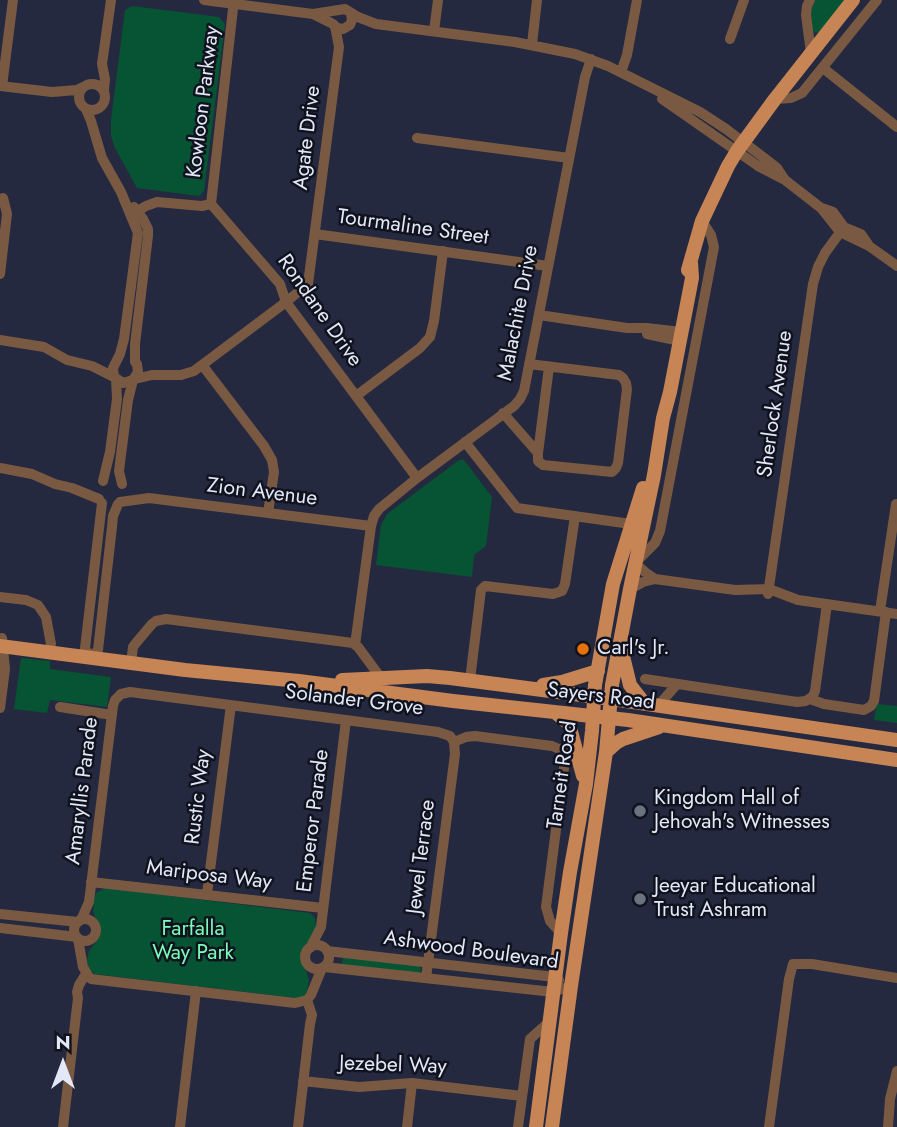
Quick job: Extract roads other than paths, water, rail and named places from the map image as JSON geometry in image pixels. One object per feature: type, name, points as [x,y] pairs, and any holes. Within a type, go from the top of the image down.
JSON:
[{"type":"main road","name":"Tarneit Road","points":[[552,1127],[606,752],[610,698],[654,475],[677,335],[692,278],[691,263],[702,221],[740,147],[853,0]]},
{"type":"main road","name":"Tarneit Road","points":[[536,1127],[573,849],[586,784],[594,696],[613,584],[660,435]]},
{"type":"main road","name":"Sayers Road","points":[[5,642],[51,644],[91,652]]},
{"type":"main road","name":"Sayers Road","points":[[5,642],[185,663],[227,673],[610,718],[897,760]]},
{"type":"main road","points":[[620,643],[630,685],[652,704]]},
{"type":"main road","points":[[528,688],[562,682],[598,670]]},
{"type":"main road","name":"Sayers Road","points":[[299,681],[427,676],[470,680],[897,740]]},
{"type":"main road","points":[[556,713],[571,729],[586,784]]},
{"type":"main road","points":[[606,752],[623,738],[664,726]]},
{"type":"street","points":[[13,0],[1,86],[52,92],[77,90],[94,84],[104,90]]},
{"type":"street","points":[[52,92],[93,111],[105,102],[102,64],[111,0]]},
{"type":"street","points":[[204,0],[313,14],[341,26],[376,24],[532,44],[591,60],[621,72],[700,113],[740,147],[777,168],[785,180],[821,208],[833,212],[842,230],[861,234],[869,246],[897,266]]},
{"type":"street","points":[[434,31],[438,0]]},
{"type":"street","points":[[532,44],[537,0]]},
{"type":"street","points":[[621,72],[627,55],[637,0]]},
{"type":"street","points":[[730,39],[744,0]]},
{"type":"street","points":[[810,0],[806,15],[811,53]]},
{"type":"street","points":[[775,99],[797,96],[808,86],[877,0]]},
{"type":"street","name":"Kowloon Parkway","points":[[211,204],[234,2]]},
{"type":"street","points":[[313,14],[344,8],[376,24]]},
{"type":"street","points":[[341,26],[332,18],[344,8]]},
{"type":"street","points":[[341,26],[352,20],[344,8]]},
{"type":"street","name":"Agate Drive","points":[[203,366],[308,284],[341,26]]},
{"type":"street","name":"Malachite Drive","points":[[371,526],[379,509],[503,413],[520,399],[524,391],[585,77],[591,60]]},
{"type":"street","points":[[91,652],[113,516],[124,495],[120,463],[128,400],[138,372],[135,344],[148,236],[145,224],[134,213],[102,158],[79,93],[94,78],[102,64]]},
{"type":"street","points":[[823,68],[897,127]]},
{"type":"street","points":[[95,133],[100,108]]},
{"type":"street","points":[[417,138],[569,158]]},
{"type":"street","points":[[0,274],[7,214],[3,198]]},
{"type":"street","points":[[134,213],[160,201],[202,206],[211,204]]},
{"type":"street","name":"Rondane Drive","points":[[211,204],[281,284],[286,302],[417,478]]},
{"type":"street","points":[[91,652],[102,514],[97,491],[110,452],[117,399],[113,368],[124,339],[138,235],[134,213]]},
{"type":"street","name":"Tarneit Road","points":[[635,563],[655,543],[660,531],[714,247],[711,235],[702,221]]},
{"type":"street","name":"Sherlock Avenue","points":[[768,592],[813,284],[821,260],[842,230]]},
{"type":"street","name":"Tourmaline Street","points":[[315,234],[548,266]]},
{"type":"street","points":[[356,396],[420,348],[430,337],[435,321],[443,251]]},
{"type":"street","points":[[539,315],[627,328],[647,334],[677,335]]},
{"type":"street","points":[[0,340],[44,347],[67,360],[92,366],[122,383],[161,374],[181,375],[203,366],[272,460],[274,472],[268,513]]},
{"type":"street","points":[[92,366],[126,357],[161,374]]},
{"type":"street","points":[[529,365],[548,367],[619,375],[623,378],[627,389],[618,463],[612,472],[543,465],[538,461],[548,367]]},
{"type":"street","points":[[503,413],[538,453]]},
{"type":"street","points":[[465,442],[517,508],[631,524]]},
{"type":"street","points":[[0,468],[32,474],[72,488],[110,506],[119,503]]},
{"type":"street","points":[[72,488],[111,479],[122,485]]},
{"type":"street","name":"Zion Avenue","points":[[122,485],[149,498]]},
{"type":"street","name":"Zion Avenue","points":[[119,503],[149,498],[371,526]]},
{"type":"street","points":[[645,679],[797,702],[810,699],[824,704],[864,710],[871,706],[888,612],[896,504]]},
{"type":"street","points":[[470,680],[481,590],[485,586],[554,594],[562,591],[575,516]]},
{"type":"street","points":[[355,645],[371,526]]},
{"type":"street","points":[[635,563],[655,579]]},
{"type":"street","points":[[630,589],[655,579],[768,592],[799,600],[888,612]]},
{"type":"street","points":[[0,597],[38,605],[46,617],[51,644]]},
{"type":"street","points":[[810,699],[815,691],[827,604]]},
{"type":"street","points":[[132,658],[133,647],[152,624],[161,619],[346,642],[355,645],[381,678]]},
{"type":"street","points":[[0,708],[5,642]]},
{"type":"street","points":[[652,704],[677,684]]},
{"type":"street","name":"Solander Grove","points":[[126,692],[438,732],[450,736],[454,742],[475,736],[552,746],[563,751],[565,760],[546,907],[550,921],[561,933]]},
{"type":"street","name":"Amaryllis Parade","points":[[93,923],[89,902],[111,715],[115,699],[126,692]]},
{"type":"street","name":"Rustic Way","points":[[207,894],[230,705]]},
{"type":"street","points":[[60,707],[111,715]]},
{"type":"street","name":"Emperor Parade","points":[[327,950],[321,927],[346,720]]},
{"type":"street","name":"Jewel Terrace","points":[[426,978],[454,742]]},
{"type":"street","name":"Mariposa Way","points":[[91,881],[323,908]]},
{"type":"street","name":"Amaryllis Parade","points":[[79,921],[89,902]]},
{"type":"street","points":[[0,914],[79,921],[88,919],[93,923],[96,933],[82,958]]},
{"type":"street","points":[[79,921],[74,928],[83,967],[89,976],[287,1002],[303,1001],[311,995],[314,989],[323,968],[329,958],[327,950],[320,946],[310,948],[306,953],[314,989]]},
{"type":"street","name":"Emperor Parade","points":[[310,948],[321,927]]},
{"type":"street","points":[[0,928],[85,941],[92,939]]},
{"type":"street","name":"Ashwood Boulevard","points":[[327,950],[428,962],[554,985]]},
{"type":"street","points":[[307,964],[315,969],[323,968]]},
{"type":"street","points":[[769,1127],[793,964],[812,964],[897,978]]},
{"type":"street","name":"Ashwood Boulevard","points":[[323,968],[426,978],[571,986]]},
{"type":"street","points":[[63,1127],[78,998],[89,976]]},
{"type":"street","points":[[180,1127],[196,991]]},
{"type":"street","points":[[298,1127],[310,1024],[303,1001]]},
{"type":"street","points":[[518,1127],[530,1040],[549,1022]]},
{"type":"street","points":[[888,1127],[890,1099],[897,1071]]},
{"type":"street","name":"Jezebel Way","points":[[303,1081],[359,1087],[412,1083],[522,1096]]},
{"type":"street","points":[[407,1127],[412,1083]]},
{"type":"place","name":"Carl's Jr.","points":[[583,649]]},
{"type":"place","name":"Kingdom Hall of Jehovah's Witnesses","points":[[640,811]]},
{"type":"place","name":"Jeeyar Educational Trust Ashram","points":[[640,899]]},
{"type":"park label","name":"Farfalla Way Park","points":[[193,942]]}]
